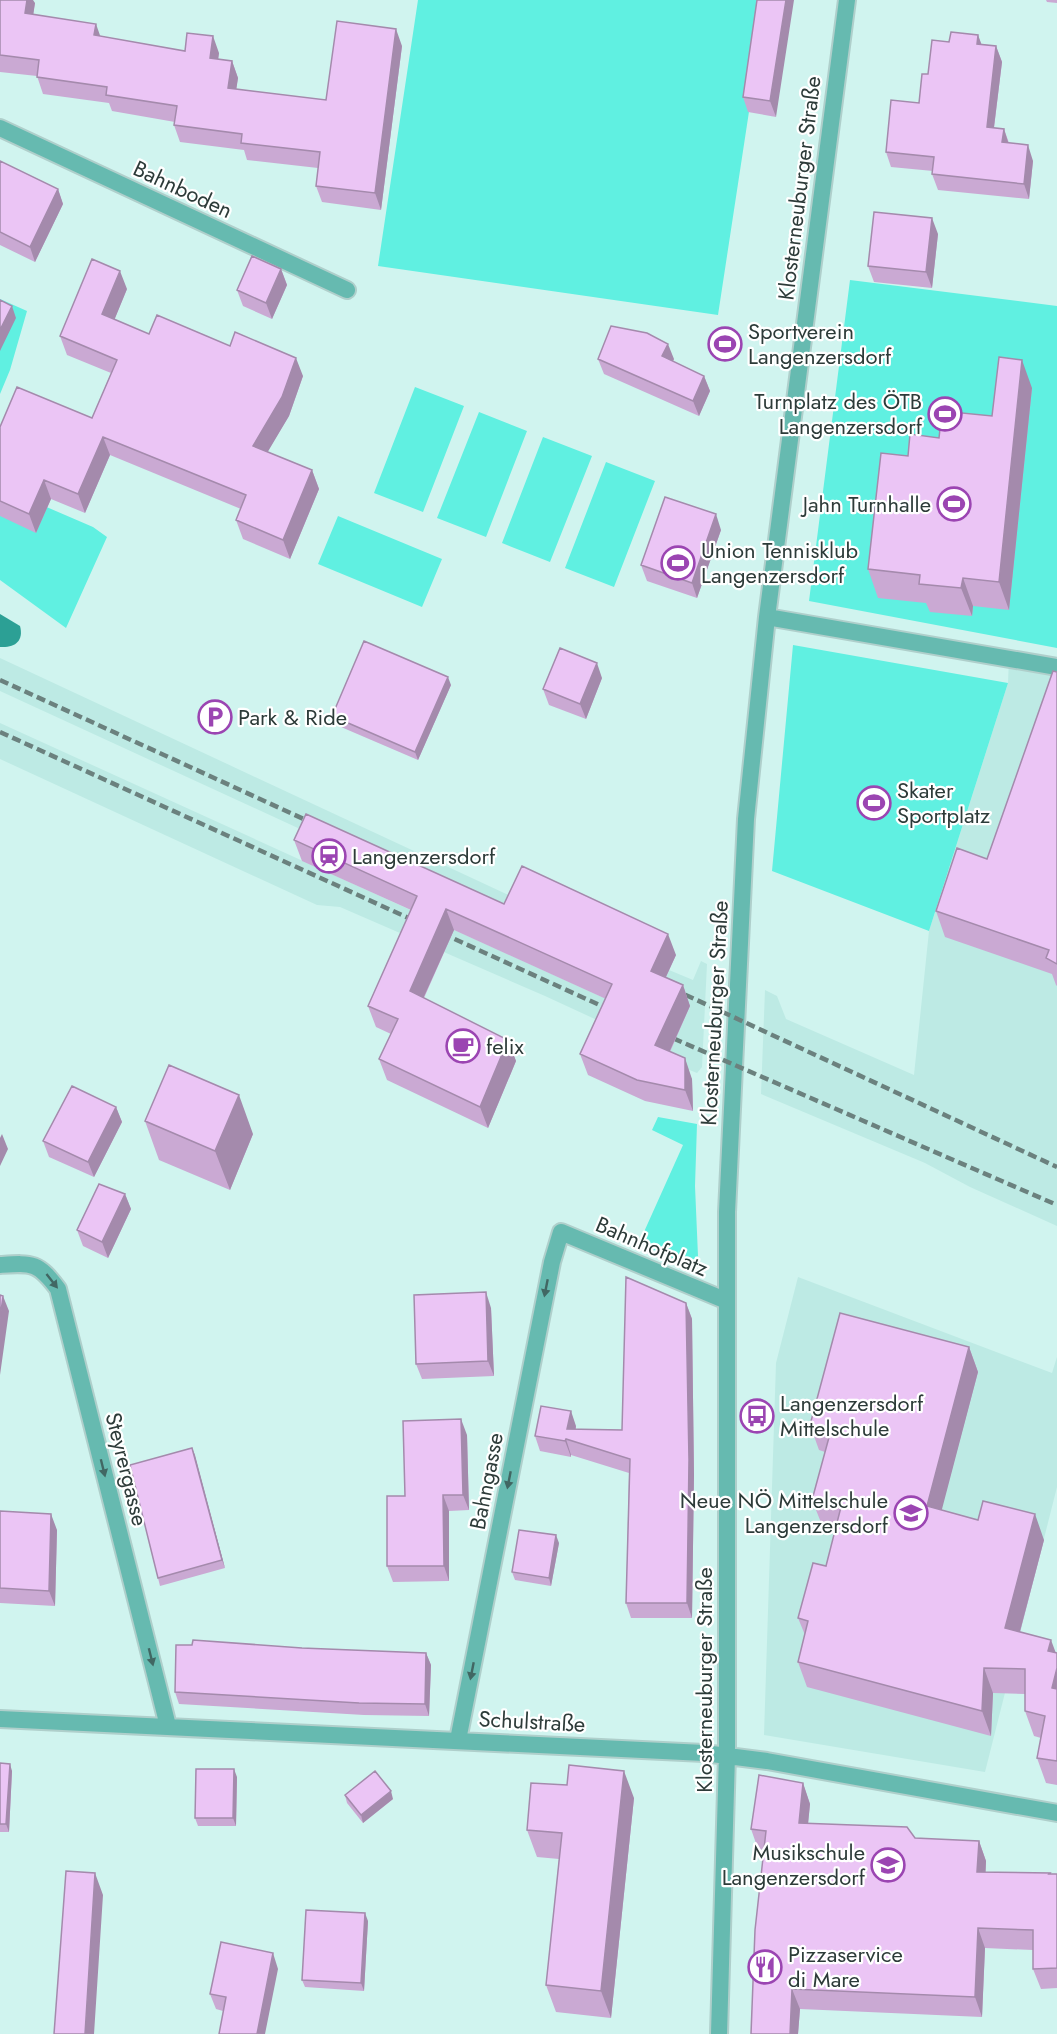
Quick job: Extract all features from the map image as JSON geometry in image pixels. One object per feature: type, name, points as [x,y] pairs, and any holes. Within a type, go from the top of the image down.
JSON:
[{"type":"street","name":"Klosterneuburger Straße","points":[[718,2034],[727,1755],[729,1418],[727,1212],[746,819],[768,617],[847,0]]},
{"type":"street","name":"Bahnboden","points":[[0,128],[348,290]]},
{"type":"street","points":[[768,617],[1057,667]]},
{"type":"street","name":"Bahnhofplatz","points":[[561,1232],[727,1301]]},
{"type":"street","name":"Bahngasse","points":[[458,1740],[552,1262],[561,1232]]},
{"type":"street","name":"Steyrergasse","points":[[0,1265],[28,1263],[46,1273],[58,1289],[168,1726]]},
{"type":"street","name":"Schulstraße","points":[[0,1719],[727,1755],[1057,1813]]},
{"type":"shaded area","points":[[418,0],[766,0],[718,315],[378,266]]},
{"type":"shaded area","name":"Turnplatz des ÖTB Langenzersdorf","points":[[850,280],[1057,306],[1057,648],[809,601]]},
{"type":"shaded area","points":[[0,299],[27,311],[10,370],[0,394]]},
{"type":"shaded area","points":[[415,387],[464,406],[423,512],[374,493]]},
{"type":"shaded area","points":[[479,412],[527,431],[486,537],[437,518]]},
{"type":"shaded area","points":[[543,437],[592,456],[550,562],[502,543]]},
{"type":"shaded area","points":[[606,462],[655,481],[614,587],[565,568]]},
{"type":"shaded area","points":[[0,487],[93,527],[107,537],[66,628],[0,580]]},
{"type":"shaded area","points":[[338,516],[442,559],[422,607],[318,564]]},
{"type":"shaded area","points":[[0,614],[20,626],[21,636],[14,645],[0,647]]},
{"type":"shaded area","name":"Skater Sportplatz","points":[[793,645],[1008,683],[929,931],[772,871]]},
{"type":"shaded area","points":[[0,658],[669,970],[693,980],[701,961],[707,964],[702,1067],[697,1073],[605,1036],[610,1026],[545,996],[340,907],[317,905],[0,759],[0,723],[659,1023],[313,835],[0,691]]},
{"type":"shaded area","points":[[1009,659],[1057,667],[1057,1226],[970,1187],[925,1163],[761,1094],[765,990],[777,996],[786,1019],[914,1075],[929,931],[1008,683]]},
{"type":"shaded area","points":[[658,1117],[697,1124],[695,1186],[698,1256],[692,1262],[684,1263],[639,1243],[683,1145],[652,1130]]},
{"type":"shaded area","name":"Neue NÖ Mittelschule Langenzersdorf","points":[[798,1277],[1052,1373],[1057,1357],[1057,1487],[985,1772],[764,1735],[776,1363]]},
{"type":"building","points":[[0,0],[27,0],[25,13],[96,24],[94,35],[185,51],[187,33],[213,36],[210,58],[232,61],[228,88],[326,100],[337,21],[396,29],[375,193],[316,186],[320,152],[241,143],[242,134],[174,125],[177,106],[106,95],[107,87],[37,77],[39,60],[0,55]]},
{"type":"building","points":[[757,0],[786,0],[770,101],[743,97]]},
{"type":"building","points":[[951,32],[978,35],[977,44],[996,46],[987,127],[1004,129],[1002,142],[1028,145],[1024,184],[932,174],[934,157],[886,152],[891,100],[919,103],[922,74],[928,74],[932,40],[949,42]]},
{"type":"building","points":[[0,161],[58,189],[30,247],[0,232]]},
{"type":"building","points":[[874,212],[932,218],[926,272],[868,266]]},
{"type":"building","points":[[252,256],[281,269],[266,303],[237,290]]},
{"type":"building","points":[[92,259],[120,271],[102,314],[149,334],[157,315],[230,346],[235,332],[296,358],[282,397],[253,446],[312,470],[283,540],[236,520],[246,495],[103,437],[78,494],[44,480],[29,514],[0,501],[0,427],[17,387],[92,418],[117,360],[60,336]]},
{"type":"building","points":[[0,300],[12,306],[0,330]]},
{"type":"building","points":[[611,326],[647,333],[668,344],[662,356],[704,376],[693,401],[598,359]]},
{"type":"building","name":"Jahn Turnhalle","points":[[999,357],[1022,360],[999,582],[963,578],[961,588],[919,584],[920,575],[868,569],[881,453],[908,456],[910,434],[939,438],[942,411],[992,416]]},
{"type":"building","points":[[665,497],[716,514],[692,583],[641,565]]},
{"type":"building","points":[[364,641],[448,677],[415,752],[332,716]]},
{"type":"building","points":[[560,648],[597,663],[580,704],[543,689]]},
{"type":"building","points":[[1053,671],[1057,672],[1057,964],[1046,958],[1049,950],[936,911],[957,848],[987,859]]},
{"type":"building","points":[[306,814],[504,904],[522,866],[668,934],[651,971],[683,985],[655,1045],[685,1058],[685,1090],[637,1080],[580,1054],[612,984],[446,909],[410,991],[508,1040],[480,1107],[379,1059],[398,1019],[368,1006],[417,896],[294,840]]},
{"type":"building","points":[[169,1065],[239,1095],[215,1151],[145,1121]]},
{"type":"building","points":[[72,1086],[116,1107],[88,1162],[43,1141]]},
{"type":"building","points":[[99,1184],[125,1194],[102,1242],[77,1230]]},
{"type":"building","points":[[626,1277],[686,1303],[689,1460],[687,1603],[626,1603],[630,1459],[566,1439],[565,1441],[535,1436],[541,1406],[571,1411],[567,1429],[622,1430]]},
{"type":"building","points":[[486,1292],[488,1361],[416,1364],[414,1295]]},
{"type":"building","points":[[0,1295],[3,1296],[0,1319]]},
{"type":"building","name":"Neue NÖ Mittelschule Langenzersdorf","points":[[840,1313],[969,1347],[927,1506],[978,1520],[983,1501],[1035,1514],[1005,1628],[1051,1640],[1048,1651],[1057,1653],[1057,1668],[1052,1688],[1057,1689],[1057,1761],[1037,1758],[1045,1716],[1025,1711],[1025,1669],[984,1668],[982,1711],[798,1662],[808,1621],[798,1618],[813,1563],[826,1566],[841,1507],[812,1500],[831,1430],[810,1425]]},
{"type":"building","points":[[461,1419],[463,1495],[443,1495],[444,1566],[387,1566],[387,1496],[405,1496],[403,1421]]},
{"type":"building","points":[[192,1448],[222,1560],[158,1578],[130,1465]]},
{"type":"building","points":[[0,1511],[51,1514],[49,1591],[0,1588]]},
{"type":"building","points":[[519,1530],[556,1535],[549,1578],[512,1572]]},
{"type":"building","points":[[193,1640],[302,1648],[426,1653],[425,1704],[359,1703],[175,1692],[176,1645],[192,1645]]},
{"type":"building","points":[[0,1763],[10,1764],[6,1824],[0,1824]]},
{"type":"building","points":[[569,1765],[624,1771],[601,1991],[546,1985],[562,1833],[527,1830],[531,1783],[567,1785]]},
{"type":"building","points":[[196,1769],[234,1769],[233,1818],[195,1818]]},
{"type":"building","points":[[375,1771],[391,1791],[361,1815],[345,1795]]},
{"type":"building","points":[[759,1775],[803,1783],[799,1823],[907,1827],[915,1838],[979,1841],[977,1872],[1057,1874],[1057,1968],[1033,1969],[1033,1930],[978,1928],[975,1997],[792,1989],[790,2034],[751,2034],[755,1930],[766,1831],[751,1829]]},
{"type":"building","points":[[66,1871],[95,1873],[85,2034],[54,2034]]},
{"type":"building","points":[[306,1910],[365,1913],[361,1983],[302,1980]]},
{"type":"building","points":[[221,1942],[273,1953],[257,2034],[219,2034],[226,1997],[210,1994]]},
{"type":"railway","points":[[0,680],[319,826]]},
{"type":"railway","points":[[0,732],[617,1013]]},
{"type":"railway","points":[[673,989],[1057,1167]]},
{"type":"railway","points":[[661,1033],[1057,1205]]},
{"type":"place","name":"Sportverein Langenzersdorf","points":[[725,344]]},
{"type":"place","name":"Turnplatz des ÖTB Langenzersdorf","points":[[945,414]]},
{"type":"place","name":"Jahn Turnhalle","points":[[954,504]]},
{"type":"place","name":"Union Tennisklub Langenzersdorf","points":[[678,563]]},
{"type":"place","name":"Park & Ride","points":[[215,717]]},
{"type":"place","name":"Skater Sportplatz","points":[[874,803]]},
{"type":"place","name":"Langenzersdorf","points":[[329,856]]},
{"type":"place","name":"felix","points":[[463,1046]]},
{"type":"place","name":"Langenzersdorf Mittelschule","points":[[757,1416]]},
{"type":"place","name":"Neue NÖ Mittelschule Langenzersdorf","points":[[911,1513]]},
{"type":"place","name":"Musikschule Langenzersdorf","points":[[888,1865]]},
{"type":"place","name":"Pizzaservice di Mare","points":[[765,1967]]}]
